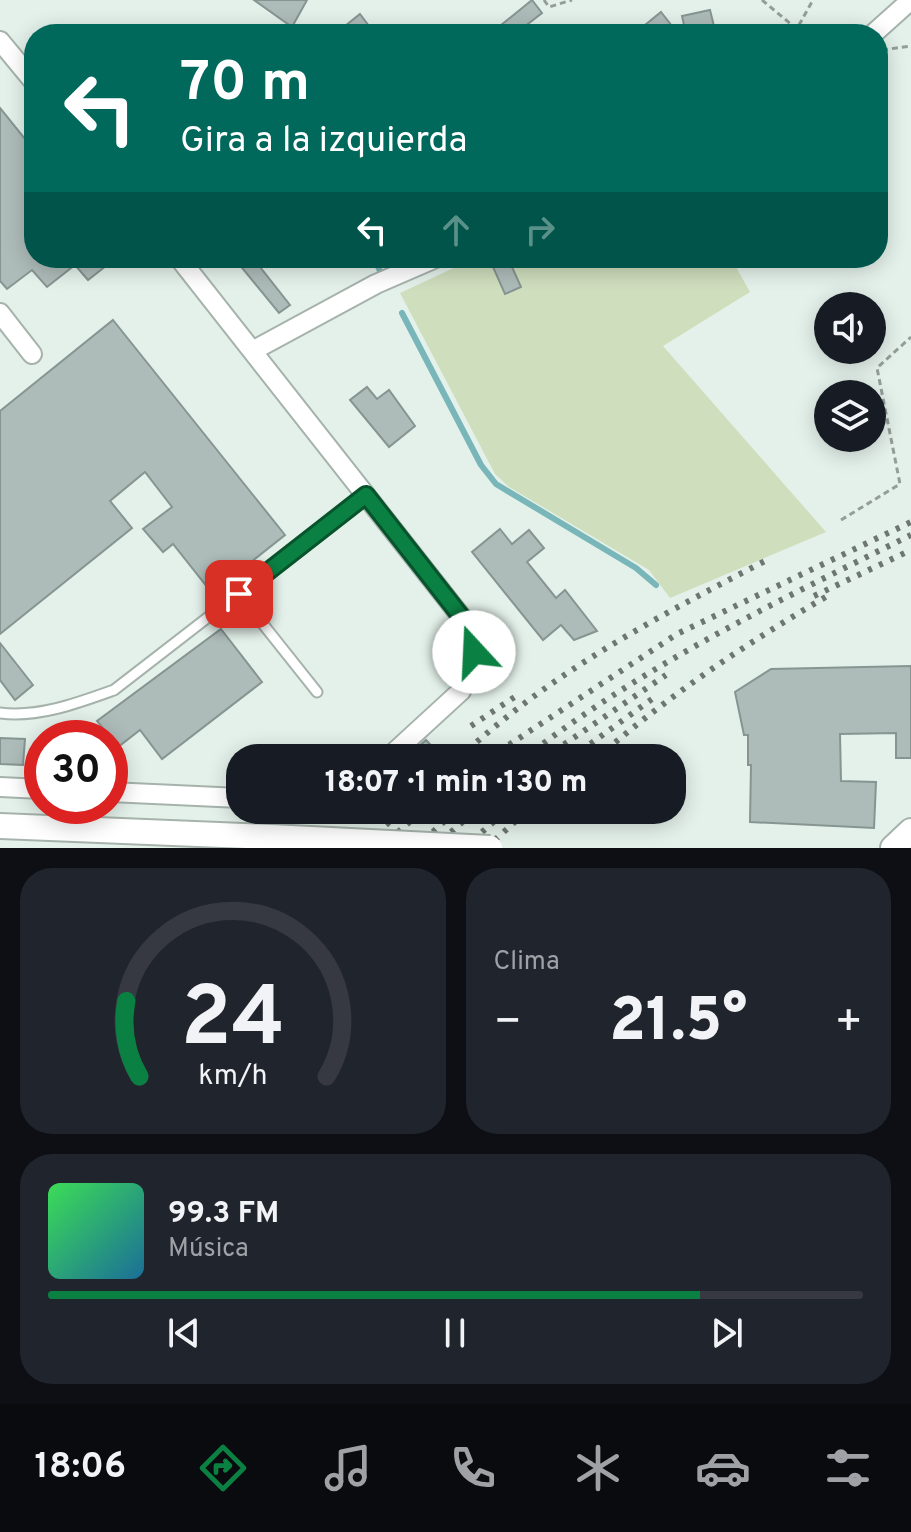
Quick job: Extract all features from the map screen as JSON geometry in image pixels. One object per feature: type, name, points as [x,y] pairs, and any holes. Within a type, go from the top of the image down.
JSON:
[{"type":"street","points":[[884,24],[911,0]]},
{"type":"street","points":[[0,41],[24,70]]},
{"type":"street","points":[[187,268],[474,633],[468,677],[461,691],[403,744]]},
{"type":"street","points":[[254,350],[376,284],[413,268]]},
{"type":"street","points":[[0,313],[32,354]]},
{"type":"street","points":[[0,787],[24,788]]},
{"type":"street","points":[[128,793],[226,797]]},
{"type":"street","points":[[0,826],[490,848]]},
{"type":"street","points":[[893,848],[911,831]]},
{"type":"lane","points":[[0,713],[19,716],[114,690],[366,495]]},
{"type":"lane","points":[[239,594],[317,692]]},
{"type":"path","points":[[544,0],[549,7],[572,0]]},
{"type":"path","points":[[766,0],[791,24]]},
{"type":"path","points":[[766,0],[770,7]]},
{"type":"path","points":[[801,24],[813,0]]},
{"type":"path","points":[[888,49],[911,46]]},
{"type":"path","points":[[841,520],[900,484],[877,368],[911,337]]},
{"type":"green space","points":[[454,268],[737,268],[750,292],[663,346],[826,532],[670,598],[649,570],[509,487],[495,474],[400,293]]},
{"type":"building","points":[[254,0],[307,0],[294,24],[288,24]]},
{"type":"building","points":[[532,0],[542,13],[528,24],[502,24]]},
{"type":"building","points":[[710,10],[714,24],[684,24],[682,16]]},
{"type":"building","points":[[661,12],[670,24],[646,24]]},
{"type":"building","points":[[360,14],[368,24],[348,24]]},
{"type":"building","points":[[0,108],[24,138],[24,268],[71,268],[47,287],[32,270],[7,289],[0,281]]},
{"type":"building","points":[[78,268],[103,268],[88,280]]},
{"type":"building","points":[[242,268],[261,268],[290,305],[279,313]]},
{"type":"building","points":[[493,268],[512,268],[521,287],[505,294]]},
{"type":"building","points":[[113,320],[285,535],[212,593],[173,544],[163,552],[143,529],[172,507],[145,472],[110,501],[132,528],[0,634],[0,411]]},
{"type":"building","points":[[367,387],[377,399],[389,390],[415,426],[389,447],[350,400]]},
{"type":"building","points":[[500,529],[512,544],[529,530],[544,548],[527,562],[556,598],[565,590],[597,631],[574,640],[561,625],[543,640],[472,552]]},
{"type":"building","points":[[221,629],[262,682],[162,759],[140,730],[128,739],[128,720],[98,720]]},
{"type":"building","points":[[0,643],[33,685],[15,700],[0,680]]},
{"type":"building","points":[[911,666],[911,758],[896,758],[896,733],[840,734],[841,781],[876,782],[874,828],[750,822],[748,735],[744,735],[735,692],[771,669]]},
{"type":"building","points":[[0,738],[24,739],[23,765],[0,764]]},
{"type":"waterway","points":[[402,313],[481,465],[496,484],[636,568],[656,585]]},
{"type":"railway","points":[[510,744],[677,634],[911,522]]},
{"type":"railway","points":[[543,744],[664,664],[911,535]]},
{"type":"railway","points":[[814,596],[911,550]]},
{"type":"railway","points":[[475,744],[530,699],[605,649],[765,561]]},
{"type":"railway","points":[[614,744],[709,671],[829,595]]},
{"type":"railway","points":[[565,744],[666,675]]},
{"type":"railway","points":[[471,726],[519,694]]},
{"type":"railway","points":[[590,744],[652,699]]},
{"type":"railway","points":[[380,848],[407,824]]},
{"type":"railway","points":[[415,848],[442,824]]},
{"type":"railway","points":[[433,848],[460,824]]},
{"type":"railway","points":[[464,848],[491,824]]},
{"type":"railway","points":[[486,848],[513,824]]},
{"type":"route","points":[[239,594],[366,495],[474,633],[474,652]]}]
